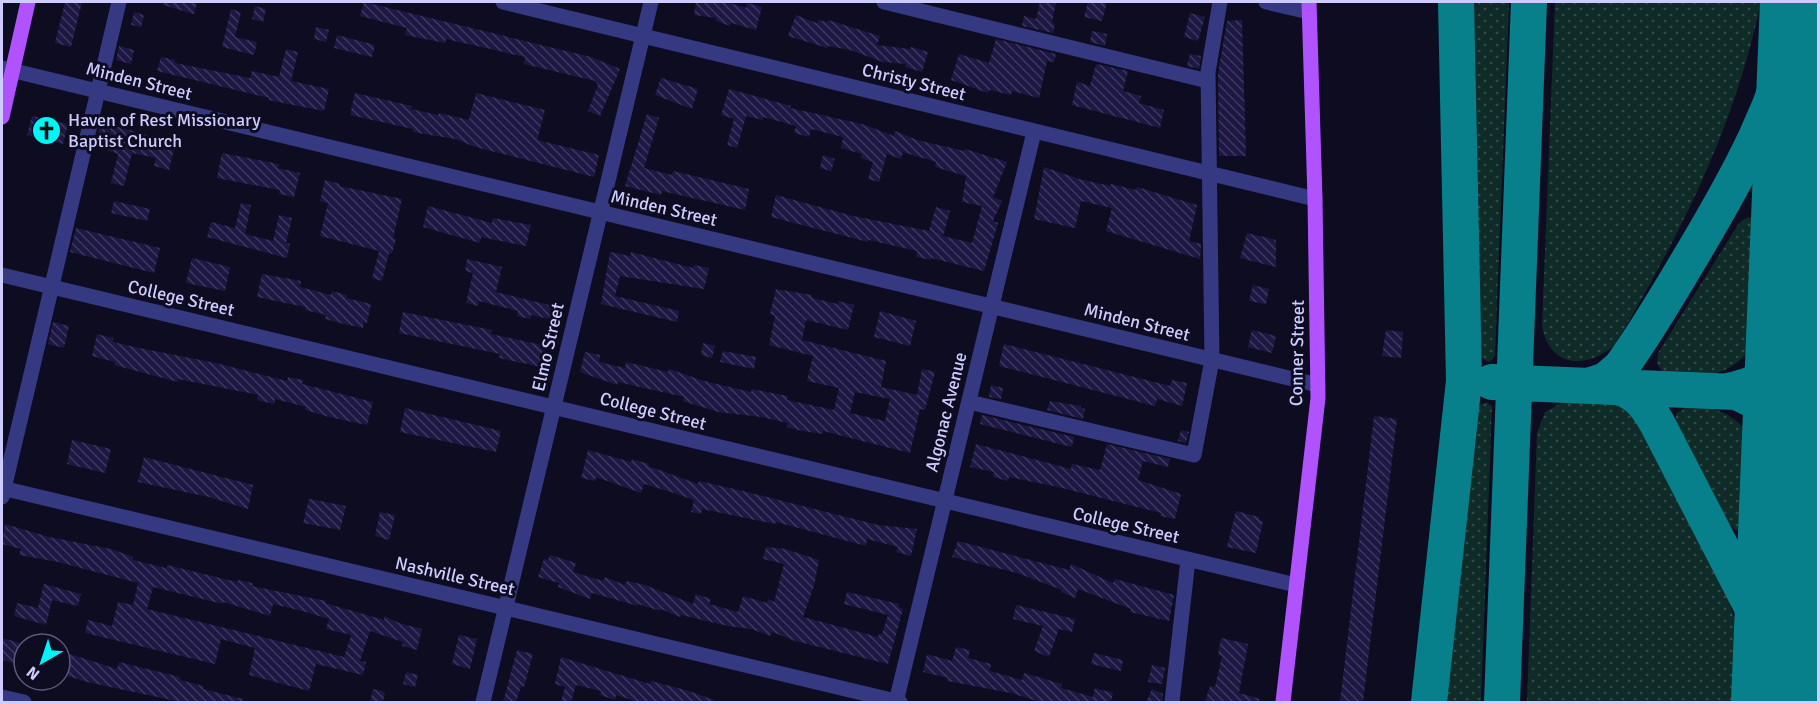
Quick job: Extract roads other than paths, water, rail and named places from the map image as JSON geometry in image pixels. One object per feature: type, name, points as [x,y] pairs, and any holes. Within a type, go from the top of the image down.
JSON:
[{"type":"main road","points":[[2,117],[7,69],[28,2]]},
{"type":"main road","name":"Conner Street","points":[[1282,702],[1318,386],[1309,7]]},
{"type":"street","points":[[2,491],[119,2]]},
{"type":"street","name":"Christy Street","points":[[503,2],[1315,199]]},
{"type":"street","name":"Elmo Street","points":[[483,702],[651,2]]},
{"type":"street","points":[[884,2],[1208,81]]},
{"type":"street","points":[[969,402],[1194,455],[1212,360],[1208,81],[1220,2]]},
{"type":"street","points":[[1267,2],[1309,7]]},
{"type":"street","name":"Minden Street","points":[[7,69],[1318,386]]},
{"type":"street","name":"Algonac Avenue","points":[[897,702],[1034,132]]},
{"type":"street","name":"College Street","points":[[2,275],[1296,585]]},
{"type":"street","name":"Nashville Street","points":[[2,491],[897,702]]},
{"type":"street","points":[[1172,702],[1188,560]]},
{"type":"street","points":[[2,697],[24,702]]},
{"type":"place","name":"Haven of Rest Missionary Baptist Church","points":[[47,130]]}]
